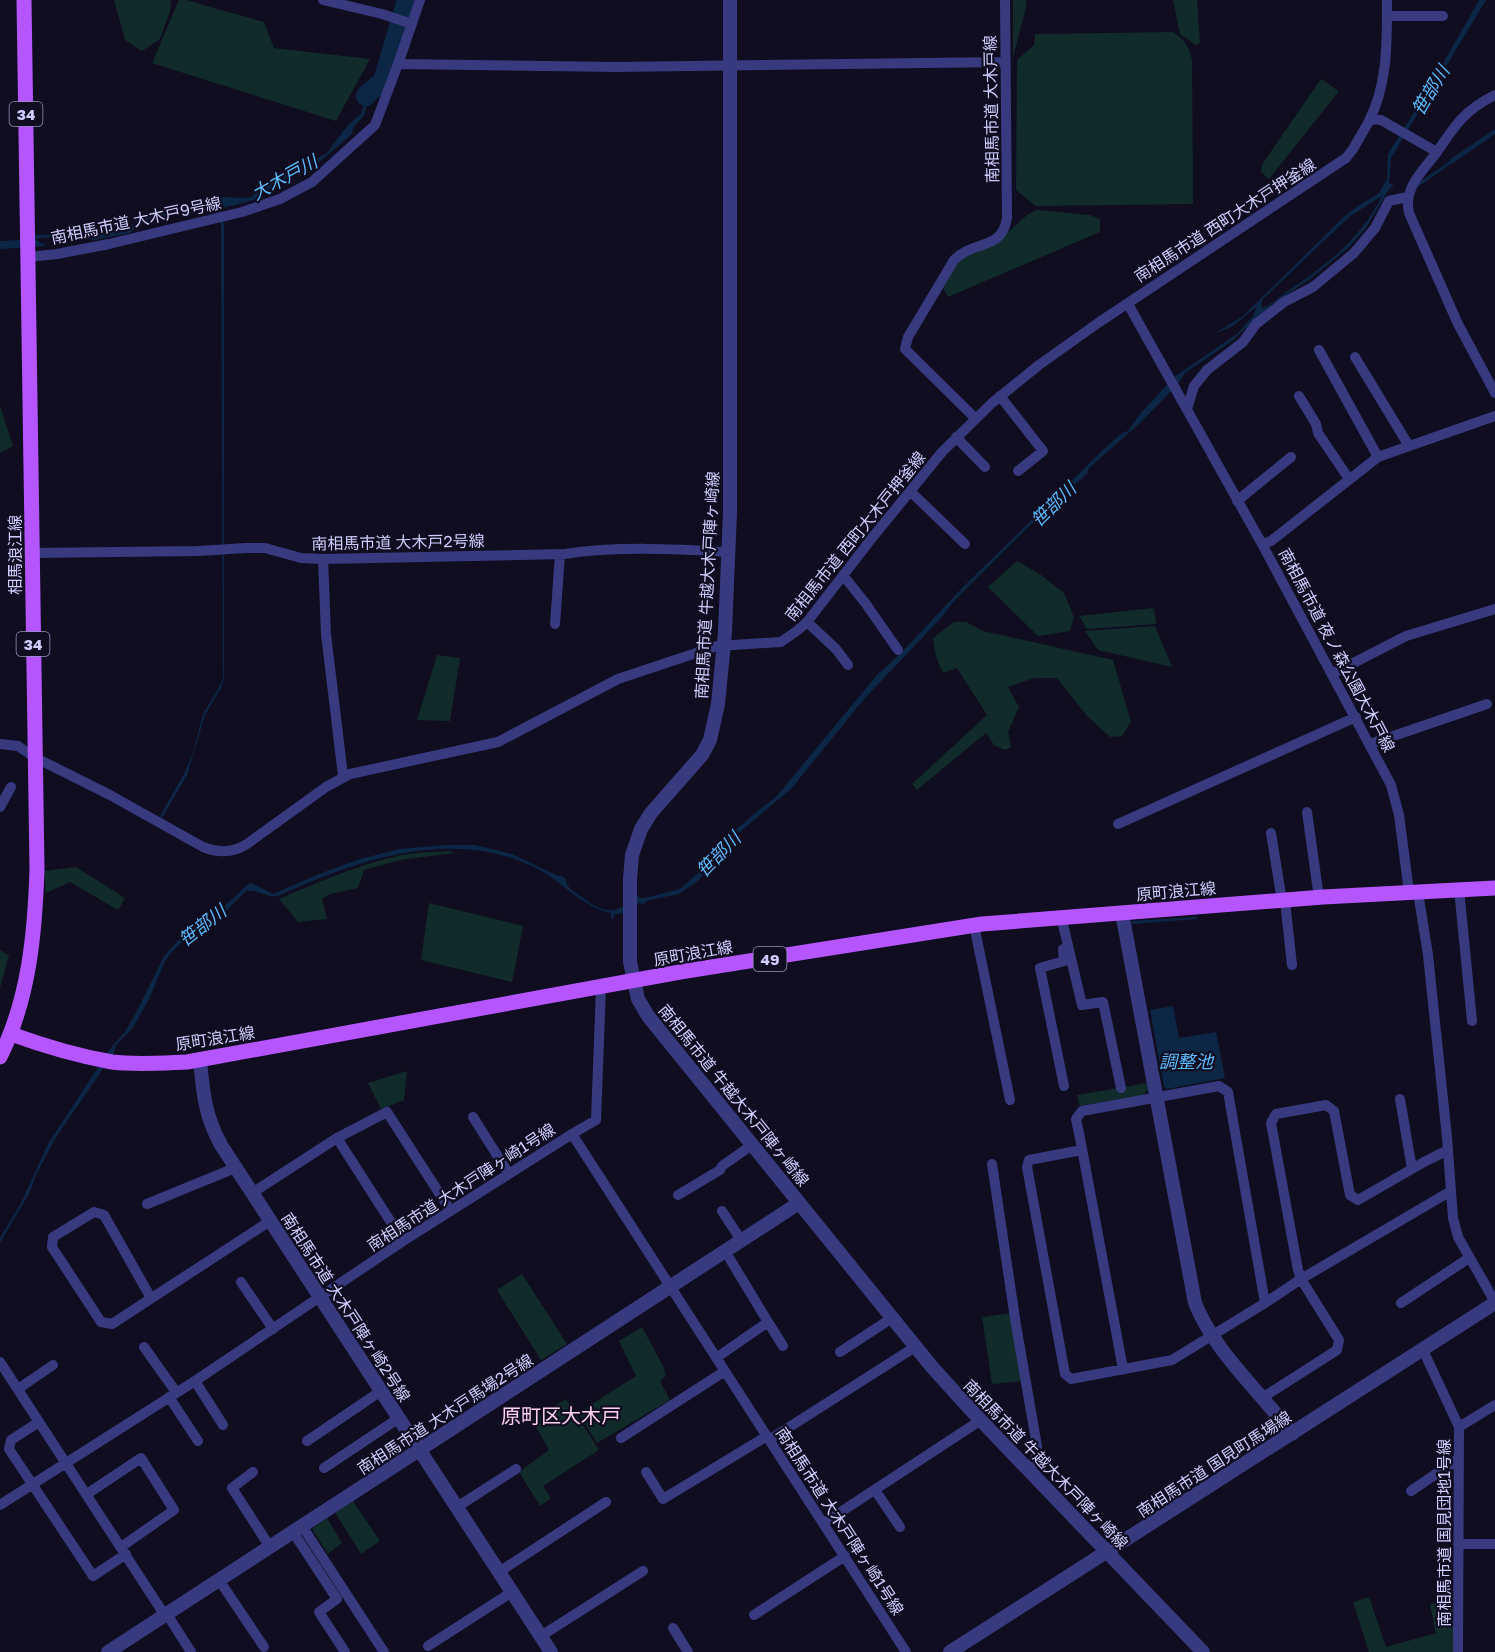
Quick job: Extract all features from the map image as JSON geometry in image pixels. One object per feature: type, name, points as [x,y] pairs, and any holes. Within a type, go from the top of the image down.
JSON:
[{"type":"main road","name":"相馬浪江線","points":[[11,1034],[22,994],[34,928],[37,869],[24,0]]},
{"type":"main road","name":"原町浪江線","points":[[11,1034],[113,1062],[200,1060],[633,981],[974,925],[1059,916],[1319,897],[1413,892],[1460,896],[1495,888]]},
{"type":"main road","name":"34","points":[[0,1057],[11,1034]]},
{"type":"street","points":[[326,0],[412,24]]},
{"type":"street","name":"南相馬市道 大木戸9号線","points":[[29,254],[57,254],[109,244],[242,212],[292,194],[321,174],[372,129],[379,116],[420,0]]},
{"type":"street","name":"南相馬市道 牛越大木戸陣ヶ崎線","points":[[730,0],[728,552],[718,704],[710,740],[702,755],[646,821],[632,855],[630,962],[638,999],[648,1016],[915,1347],[1029,1471],[1203,1652]]},
{"type":"street","name":"南相馬市道 大木戸線","points":[[975,418],[905,349],[908,337],[954,260],[961,253],[976,246],[998,240],[1003,234],[1007,218],[1005,0]]},
{"type":"street","name":"南相馬市道 西町大木戸押釜線","points":[[0,744],[18,746],[203,847],[227,852],[247,844],[343,776],[506,739],[618,679],[656,665],[723,645],[781,642],[807,622],[956,436],[1000,396],[1039,365],[1346,158],[1368,123],[1381,90],[1385,67],[1387,0]]},
{"type":"street","points":[[1387,16],[1443,16]]},
{"type":"street","points":[[398,64],[616,67],[1005,63]]},
{"type":"street","points":[[1495,95],[1470,108],[1412,184],[1407,197],[1409,213],[1458,324],[1495,393]]},
{"type":"street","points":[[1368,123],[1372,119],[1377,119],[1437,152]]},
{"type":"street","points":[[1185,405],[1194,386],[1207,370],[1243,342],[1256,324],[1284,302],[1313,287],[1354,253],[1376,228],[1389,201],[1407,197]]},
{"type":"street","points":[[1128,304],[1262,544]]},
{"type":"street","points":[[1319,351],[1378,457]]},
{"type":"street","points":[[1355,357],[1409,447]]},
{"type":"street","points":[[1000,396],[1043,451],[1018,471]]},
{"type":"street","points":[[1299,396],[1318,432],[1349,479]]},
{"type":"street","name":"南相馬市道 夜ノ森公園大木戸線","points":[[1495,416],[1378,457],[1271,541],[1262,544],[1356,717],[1391,785],[1396,800],[1413,892],[1428,955],[1455,1229],[1495,1303]]},
{"type":"street","points":[[956,436],[985,467]]},
{"type":"street","points":[[1237,501],[1291,457]]},
{"type":"street","points":[[910,491],[965,544]]},
{"type":"street","name":"南相馬市道 大木戸2号線","points":[[33,553],[265,548],[301,558],[323,559],[640,550],[728,552]]},
{"type":"street","points":[[555,624],[560,554]]},
{"type":"street","points":[[323,559],[326,634],[343,776]]},
{"type":"street","points":[[843,575],[898,650]]},
{"type":"street","points":[[1332,674],[1406,636],[1495,609]]},
{"type":"street","points":[[807,622],[836,649],[848,665]]},
{"type":"street","points":[[1370,744],[1487,704]]},
{"type":"street","points":[[1118,824],[1356,717]]},
{"type":"street","points":[[0,807],[11,787]]},
{"type":"street","points":[[1306,812],[1319,897]]},
{"type":"street","points":[[1271,833],[1292,965]]},
{"type":"street","points":[[1460,896],[1472,1022]]},
{"type":"street","points":[[1122,913],[1191,1288],[1200,1314],[1212,1335],[1292,1434]]},
{"type":"street","points":[[1059,916],[1064,961],[1040,968],[1064,1086]]},
{"type":"street","points":[[1059,916],[1082,1005],[1103,1002],[1121,1088]]},
{"type":"street","points":[[974,925],[1010,1100]]},
{"type":"street","points":[[572,1134],[596,1120],[601,987]]},
{"type":"street","name":"南相馬市道 大木戸陣ヶ崎2号線","points":[[200,1060],[207,1115],[214,1132],[512,1592],[544,1647]]},
{"type":"street","points":[[1123,1369],[1076,1119],[1082,1111],[1219,1086],[1228,1092],[1265,1303]]},
{"type":"street","points":[[1400,1099],[1412,1168]]},
{"type":"street","points":[[1262,1398],[1336,1350],[1339,1340],[1301,1279],[1298,1270],[1271,1123],[1276,1114],[1326,1105],[1334,1111],[1350,1195],[1358,1200],[1448,1150]]},
{"type":"street","points":[[252,1193],[337,1138],[387,1112],[450,1210]]},
{"type":"street","points":[[473,1117],[509,1174]]},
{"type":"street","name":"南相馬市道 大木戸陣ヶ崎1号線","points":[[0,1505],[195,1381],[450,1210],[572,1134],[906,1652]]},
{"type":"street","points":[[337,1138],[403,1241]]},
{"type":"street","points":[[678,1195],[720,1170],[722,1166],[752,1145]]},
{"type":"street","points":[[1082,1150],[1029,1160],[1027,1167],[1065,1374],[1071,1379],[1172,1360],[1301,1279],[1451,1191]]},
{"type":"street","points":[[992,1164],[1037,1446],[1037,1455],[1029,1471]]},
{"type":"street","points":[[147,1204],[236,1168]]},
{"type":"street","name":"南相馬市道 大木戸馬場2号線","points":[[108,1652],[799,1203]]},
{"type":"street","points":[[722,1211],[741,1240]]},
{"type":"street","points":[[151,1298],[104,1215],[94,1212],[53,1238],[52,1247],[101,1322],[112,1324],[270,1221]]},
{"type":"street","points":[[725,1251],[783,1346]]},
{"type":"street","points":[[1401,1303],[1469,1258]]},
{"type":"street","points":[[241,1282],[273,1329]]},
{"type":"street","name":"南相馬市道 国見町馬場線","points":[[950,1652],[1495,1303]]},
{"type":"street","points":[[840,1352],[892,1318]]},
{"type":"street","points":[[716,1358],[768,1322]]},
{"type":"street","points":[[144,1347],[173,1394],[198,1442]]},
{"type":"street","points":[[646,1472],[663,1499],[768,1438],[915,1347]]},
{"type":"street","name":"南相馬市道 国見団地1号線","points":[[1423,1350],[1459,1427],[1458,1652]]},
{"type":"street","points":[[18,1389],[53,1365]]},
{"type":"street","points":[[1,1367],[18,1389],[191,1652]]},
{"type":"street","points":[[621,1438],[725,1371]]},
{"type":"street","points":[[195,1381],[224,1425]]},
{"type":"street","points":[[307,1441],[381,1391]]},
{"type":"street","points":[[1459,1427],[1495,1405]]},
{"type":"street","points":[[324,1468],[399,1418]]},
{"type":"street","points":[[824,1523],[981,1420]]},
{"type":"street","points":[[39,1422],[11,1440],[9,1449],[93,1576],[174,1510],[141,1458],[87,1494]]},
{"type":"street","points":[[1411,1491],[1458,1459]]},
{"type":"street","points":[[457,1507],[516,1469]]},
{"type":"street","points":[[253,1472],[232,1488],[270,1547]]},
{"type":"street","points":[[876,1490],[900,1527]]},
{"type":"street","points":[[499,1572],[606,1502]]},
{"type":"street","points":[[298,1529],[337,1599],[319,1612],[345,1652]]},
{"type":"street","points":[[298,1529],[384,1652]]},
{"type":"street","points":[[1458,1544],[1495,1544]]},
{"type":"street","points":[[754,1615],[845,1556]]},
{"type":"street","points":[[544,1647],[643,1571]]},
{"type":"street","points":[[219,1580],[264,1647]]},
{"type":"street","points":[[428,1646],[512,1592]]},
{"type":"street","points":[[673,1628],[688,1652]]},
{"type":"green space","points":[[114,0],[171,0],[170,11],[160,39],[142,51],[125,40]]},
{"type":"green space","points":[[179,0],[264,22],[274,48],[370,59],[336,121],[152,63]]},
{"type":"green space","points":[[1013,0],[1026,0],[1026,7],[1013,58]]},
{"type":"green space","points":[[1173,0],[1197,0],[1200,43],[1196,45],[1180,34]]},
{"type":"green space","points":[[1173,32],[1186,44],[1192,60],[1193,204],[1036,206],[1016,190],[1017,60],[1034,45],[1035,34]]},
{"type":"green space","points":[[1321,79],[1339,91],[1269,179],[1261,172],[1263,163]]},
{"type":"green space","points":[[1037,210],[1090,215],[1100,219],[1100,232],[948,297],[942,285],[955,262],[997,242],[1027,215]]},
{"type":"green space","points":[[0,406],[13,446],[0,453]]},
{"type":"green space","points":[[1017,561],[1041,575],[1064,593],[1074,617],[1070,631],[1038,636],[988,587]]},
{"type":"green space","points":[[1154,608],[1156,624],[1087,629],[1079,616]]},
{"type":"green space","points":[[954,622],[966,622],[983,631],[1113,660],[1131,722],[1122,736],[1110,737],[1087,716],[1057,678],[1034,678],[1008,687],[1019,707],[1008,732],[1011,747],[1005,750],[994,745],[986,733],[917,790],[912,784],[987,715],[957,668],[943,673],[937,660],[933,638]]},
{"type":"green space","points":[[1155,626],[1172,667],[1098,650],[1085,631]]},
{"type":"green space","points":[[437,655],[460,658],[450,721],[417,720]]},
{"type":"green space","points":[[449,851],[455,853],[400,860],[364,870],[358,888],[330,894],[322,899],[327,919],[298,922],[279,899],[370,863],[414,853]]},
{"type":"green space","points":[[76,867],[125,898],[118,910],[70,882],[46,893],[44,871]]},
{"type":"green space","points":[[429,903],[523,926],[512,982],[421,960]]},
{"type":"green space","points":[[0,950],[9,955],[0,988]]},
{"type":"green space","points":[[407,1071],[404,1100],[381,1109],[368,1083]]},
{"type":"green space","points":[[1147,1083],[1148,1090],[1143,1095],[1080,1106],[1077,1095]]},
{"type":"green space","points":[[522,1274],[567,1344],[541,1360],[497,1290]]},
{"type":"green space","points":[[1012,1313],[1023,1381],[992,1384],[982,1317]]},
{"type":"green space","points":[[642,1327],[663,1366],[666,1376],[660,1381],[670,1400],[597,1443],[578,1413],[636,1376],[619,1341]]},
{"type":"green space","points":[[566,1399],[599,1450],[543,1486],[551,1498],[540,1506],[519,1472],[549,1450],[532,1420]]},
{"type":"green space","points":[[353,1501],[380,1541],[361,1554],[336,1514]]},
{"type":"green space","points":[[327,1518],[342,1543],[328,1554],[312,1529]]},
{"type":"green space","points":[[1453,1595],[1454,1652],[1369,1652],[1353,1602],[1369,1597],[1386,1647],[1436,1633],[1430,1605]]},
{"type":"water","points":[[406,0],[410,0],[382,84],[368,96],[365,114],[353,128],[352,134],[316,165],[287,179],[254,200],[219,209],[224,224],[224,677],[222,686],[205,715],[187,775],[162,818],[160,816],[193,753],[203,714],[223,677],[221,225],[217,209],[186,215],[173,214],[141,223],[130,233],[94,240],[52,237],[35,239],[46,246],[0,249],[0,241],[20,240],[32,235],[83,231],[99,235],[135,224],[137,216],[165,210],[191,212],[213,206],[214,199],[251,197],[261,188],[326,154],[348,125],[361,114],[366,95],[379,84]]},
{"type":"water","points":[[1479,0],[1486,0],[1391,158],[1389,183],[1394,186],[1390,188],[1365,229],[1348,248],[1310,279],[1272,304],[1232,341],[1185,373],[1178,384],[1140,423],[1089,468],[1087,474],[1038,517],[954,601],[942,617],[864,699],[791,789],[735,836],[699,880],[679,894],[649,900],[643,904],[639,903],[626,913],[615,914],[613,919],[611,913],[590,905],[534,867],[502,855],[470,850],[437,849],[372,860],[278,896],[246,891],[217,920],[190,934],[165,961],[150,997],[133,1028],[116,1045],[114,1053],[56,1137],[35,1177],[30,1192],[0,1243],[0,1238],[21,1203],[48,1144],[112,1046],[125,1032],[164,956],[189,928],[210,920],[251,883],[273,894],[360,859],[400,849],[475,845],[512,854],[564,877],[573,891],[591,904],[605,910],[617,909],[636,895],[645,898],[680,889],[707,865],[719,844],[776,797],[877,675],[963,587],[1105,448],[1122,433],[1128,431],[1140,414],[1174,377],[1237,334],[1253,316],[1257,306],[1233,326],[1214,334],[1243,316],[1346,215],[1379,193],[1387,179],[1388,154],[1428,90]],"holes":[[[1382,196],[1374,211],[1353,238],[1330,260],[1273,303],[1262,308],[1262,300],[1350,216]]]},
{"type":"water","points":[[1495,129],[1495,134],[1452,164],[1449,160]]},
{"type":"water","points":[[1197,917],[1197,919],[1132,924],[1132,921]]},
{"type":"water","name":"調整池","points":[[1173,1006],[1179,1038],[1216,1032],[1225,1078],[1167,1089],[1164,1086],[1150,1010]]},
{"type":"waterway","name":"大木戸川","points":[[366,96],[383,81],[407,0]]},
{"type":"waterway","name":"笹部川","points":[[1418,185],[1454,160]]},
{"type":"district","name":"原町区大木戸","points":[[561,1415]]}]
